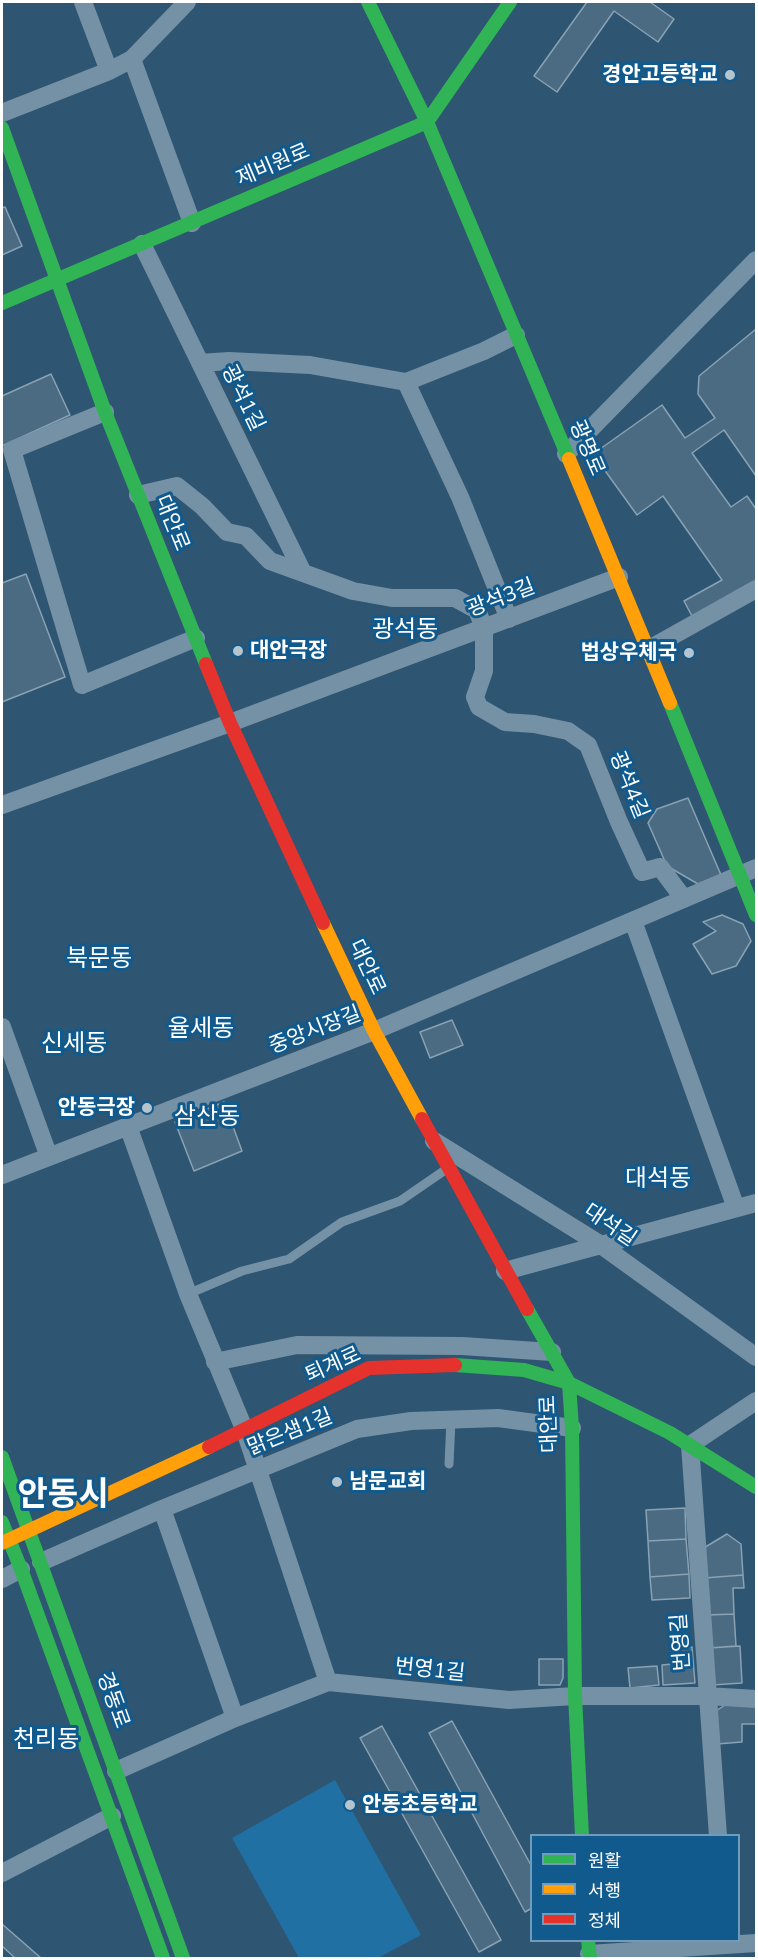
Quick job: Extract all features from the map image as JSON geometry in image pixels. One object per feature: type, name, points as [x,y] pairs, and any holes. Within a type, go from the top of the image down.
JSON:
[{"type":"street","points":[[83,2],[109,71]]},
{"type":"street","points":[[2,113],[109,71],[132,59],[187,2]]},
{"type":"street","name":"광명로","points":[[368,2],[427,122],[649,649],[749,872],[756,915]]},
{"type":"street","points":[[427,122],[510,2]]},
{"type":"street","points":[[132,59],[192,223]]},
{"type":"street","name":"제비원로","points":[[2,303],[427,122]]},
{"type":"street","name":"대안로","points":[[2,128],[105,412],[230,723],[374,1031],[432,1140],[569,1383],[572,1428],[574,1696],[582,1834]]},
{"type":"street","name":"광석1길","points":[[142,244],[303,573]]},
{"type":"street","points":[[566,454],[756,260]]},
{"type":"street","points":[[200,363],[229,361],[310,365],[406,382],[484,351],[516,335]]},
{"type":"street","points":[[406,382],[460,497],[509,619]]},
{"type":"street","points":[[105,412],[12,450],[82,685],[196,639]]},
{"type":"street","points":[[138,495],[177,486],[202,506],[227,532],[246,536],[270,561],[353,591],[392,598],[455,598],[477,610],[484,628]]},
{"type":"street","name":"광석3길","points":[[2,805],[230,723],[619,577]]},
{"type":"street","points":[[649,649],[756,589]]},
{"type":"street","name":"광석4길","points":[[484,628],[484,671],[475,697],[479,707],[505,722],[534,724],[568,731],[588,746],[642,872],[660,867],[684,899]]},
{"type":"street","name":"중앙시장길","points":[[2,1174],[374,1031],[749,872]]},
{"type":"street","points":[[633,921],[736,1208]]},
{"type":"street","points":[[2,1027],[49,1157]]},
{"type":"street","points":[[128,1126],[188,1294],[245,1431],[328,1682]]},
{"type":"street","name":"대석길","points":[[432,1140],[601,1245],[756,1357]]},
{"type":"street","points":[[505,1271],[756,1203]]},
{"type":"street","points":[[215,1362],[297,1345],[462,1346],[552,1352]]},
{"type":"street","name":"퇴계로","points":[[5,1541],[245,1431],[369,1368],[442,1364],[524,1370],[569,1383],[670,1432],[756,1487]]},
{"type":"street","points":[[690,1444],[756,1401]]},
{"type":"street","name":"맑은샘1길","points":[[41,1562],[162,1509],[357,1429],[411,1421],[498,1418],[572,1428]]},
{"type":"street","name":"번영길","points":[[690,1444],[718,1834]]},
{"type":"street","name":"경동로","points":[[2,1457],[183,1959]]},
{"type":"street","points":[[162,1509],[235,1718]]},
{"type":"street","name":"경동로","points":[[2,1522],[5,1541],[21,1569],[163,1959]]},
{"type":"street","points":[[2,1579],[21,1569]]},
{"type":"street","name":"번영1길","points":[[116,1772],[235,1718],[328,1682],[509,1700],[574,1696],[707,1696],[756,1699]]},
{"type":"street","points":[[2,1873],[112,1816]]},
{"type":"street","points":[[589,1951],[726,1948],[756,1942]]},
{"type":"lane","points":[[188,1294],[242,1271],[289,1259],[342,1222],[400,1201],[449,1167]]},
{"type":"lane","points":[[449,1464],[451,1420]]},
{"type":"shaded area","points":[[335,1780],[421,1935],[378,1958],[299,1958],[232,1838]]},
{"type":"building","points":[[587,2],[650,2],[674,19],[658,42],[614,11],[557,92],[534,76]]},
{"type":"building","points":[[5,207],[22,246],[2,255],[2,208]]},
{"type":"building","points":[[756,329],[756,476],[724,430],[692,453],[731,507],[747,496],[756,509],[756,582],[693,618],[684,601],[722,580],[663,496],[637,515],[593,454],[662,405],[685,438],[715,418],[698,394],[699,376]]},
{"type":"building","points":[[51,374],[70,415],[2,446],[2,396]]},
{"type":"building","points":[[26,574],[65,677],[2,702],[2,583]]},
{"type":"building","points":[[688,798],[721,875],[698,884],[667,866],[648,823],[657,809]]},
{"type":"building","points":[[722,915],[743,924],[751,941],[736,966],[712,974],[693,944],[716,931],[703,922]]},
{"type":"building","points":[[452,1020],[463,1045],[430,1058],[420,1032]]},
{"type":"building","points":[[224,1102],[242,1151],[194,1171],[175,1122]]},
{"type":"building","points":[[685,1508],[686,1539],[648,1541],[646,1510]]},
{"type":"building","points":[[727,1534],[741,1544],[743,1575],[704,1578],[702,1549]]},
{"type":"building","points":[[686,1539],[689,1574],[650,1577],[648,1541]]},
{"type":"building","points":[[689,1574],[690,1598],[652,1600],[650,1577]]},
{"type":"building","points":[[743,1575],[744,1588],[733,1588],[734,1614],[707,1615],[704,1578]]},
{"type":"building","points":[[734,1614],[736,1646],[709,1648],[707,1615]]},
{"type":"building","points":[[740,1646],[742,1683],[712,1685],[709,1648]]},
{"type":"building","points":[[692,1647],[695,1683],[663,1685],[662,1665],[672,1664],[671,1649]]},
{"type":"building","points":[[539,1659],[563,1659],[563,1678],[560,1685],[539,1685]]},
{"type":"building","points":[[657,1666],[659,1685],[630,1688],[628,1668]]},
{"type":"building","points":[[756,1703],[756,1724],[742,1724],[742,1742],[717,1744],[716,1711],[725,1705]]},
{"type":"building","points":[[452,1721],[530,1863],[530,1909],[525,1912],[429,1733]]},
{"type":"building","points":[[382,1726],[501,1940],[479,1952],[360,1738]]},
{"type":"building","points":[[2,1924],[41,1958],[15,1958],[2,1946]]},
{"type":"traffic: fast","points":[[368,2],[427,122],[569,459]]},
{"type":"traffic: fast","points":[[2,303],[427,122],[510,2]]},
{"type":"traffic: fast","points":[[2,128],[105,412],[206,664]]},
{"type":"traffic: fast","points":[[670,703],[756,915]]},
{"type":"traffic: fast","points":[[527,1309],[569,1383],[572,1428],[575,1696],[582,1834]]},
{"type":"traffic: fast","points":[[455,1365],[524,1370],[569,1383],[670,1433],[756,1487]]},
{"type":"traffic: fast","points":[[2,1457],[183,1958]]},
{"type":"traffic: fast","points":[[2,1522],[163,1958]]},
{"type":"traffic: fast","points":[[588,1942],[590,1958]]},
{"type":"traffic: slow","points":[[569,459],[670,703]]},
{"type":"traffic: slow","points":[[323,923],[374,1031],[422,1119]]},
{"type":"traffic: slow","points":[[2,1543],[209,1447]]},
{"type":"traffic: jam","points":[[206,664],[230,723],[323,923]]},
{"type":"traffic: jam","points":[[422,1119],[527,1309]]},
{"type":"traffic: jam","points":[[209,1447],[369,1368],[455,1365]]},
{"type":"place","name":"경안고등학교","points":[[730,75]]},
{"type":"place","name":"대안극장","points":[[238,651]]},
{"type":"place","name":"법상우체국","points":[[689,653]]},
{"type":"place","name":"안동극장","points":[[147,1108]]},
{"type":"place","name":"남문교회","points":[[337,1482]]},
{"type":"place","name":"안동초등학교","points":[[350,1805]]},
{"type":"district","name":"광석동","points":[[405,630]]},
{"type":"district","name":"북문동","points":[[99,959]]},
{"type":"district","name":"율세동","points":[[201,1029]]},
{"type":"district","name":"신세동","points":[[74,1044]]},
{"type":"district","name":"삼산동","points":[[207,1117]]},
{"type":"district","name":"대석동","points":[[658,1179]]},
{"type":"district","name":"안동시","points":[[63,1495]]},
{"type":"district","name":"천리동","points":[[46,1740]]}]
